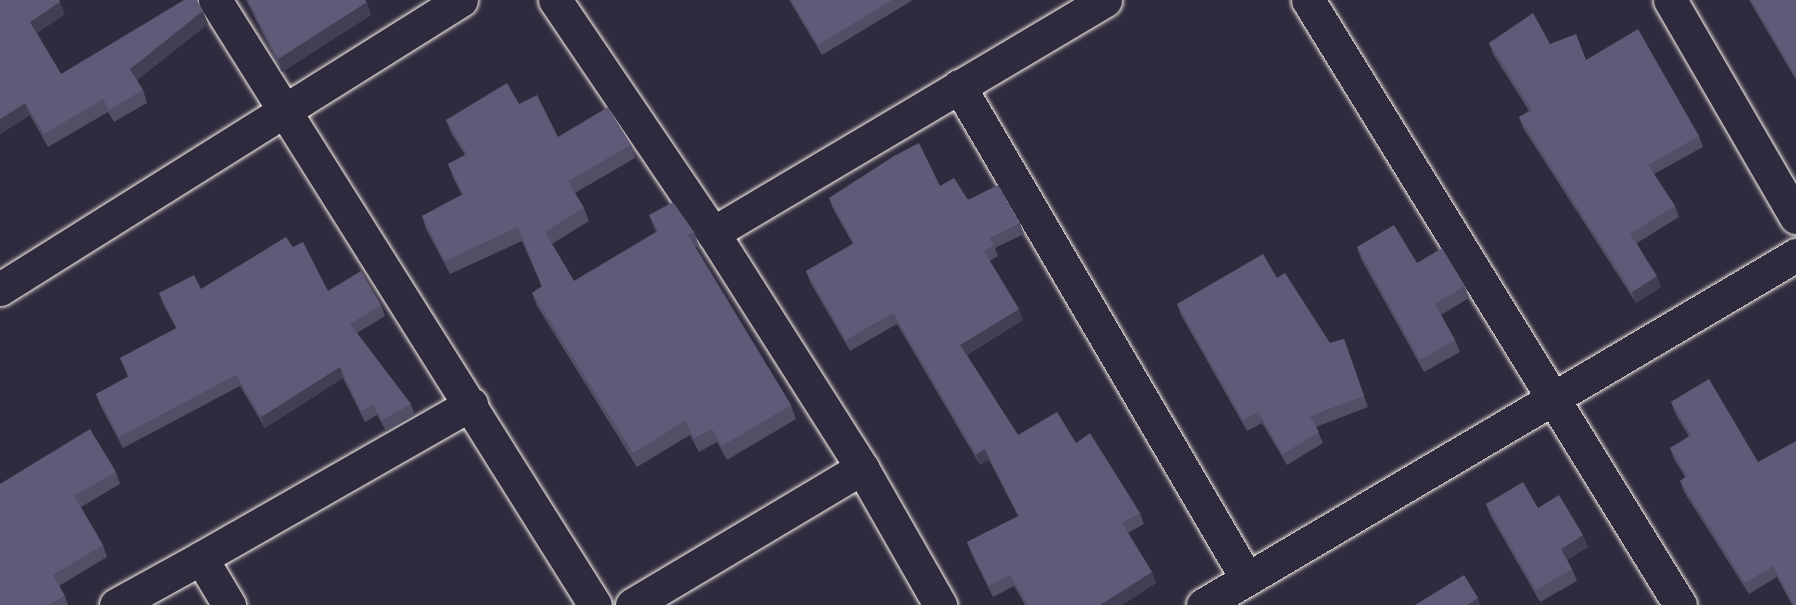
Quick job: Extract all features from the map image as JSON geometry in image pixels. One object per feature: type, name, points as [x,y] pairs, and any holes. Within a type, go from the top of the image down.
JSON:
[{"type":"street","points":[[215,0],[471,404],[595,605]]},
{"type":"street","points":[[2,282],[285,110],[460,0]]},
{"type":"street","points":[[555,0],[713,233],[862,468],[940,605]]},
{"type":"street","points":[[713,233],[1105,0]]},
{"type":"street","points":[[1308,0],[1556,397],[1680,605]]},
{"type":"street","points":[[1670,0],[1796,217]]},
{"type":"street","points":[[959,86],[1247,579]]},
{"type":"street","points":[[1203,605],[1796,255]]},
{"type":"street","points":[[116,605],[471,404]]},
{"type":"street","points":[[632,605],[862,468]]},
{"type":"street","points":[[201,558],[229,605]]},
{"type":"building","points":[[0,0],[59,0],[60,2],[30,22],[61,74],[184,0],[197,0],[203,11],[130,69],[143,90],[109,110],[103,99],[44,134],[25,103],[0,119]]},
{"type":"building","points":[[248,0],[365,0],[367,2],[278,59]]},
{"type":"building","points":[[791,0],[892,0],[818,45]]},
{"type":"building","points":[[1751,0],[1796,0],[1796,76]]},
{"type":"building","points":[[1533,13],[1550,44],[1576,34],[1586,60],[1638,29],[1699,136],[1648,165],[1675,206],[1630,234],[1657,276],[1632,292],[1519,117],[1532,110],[1489,43]]},
{"type":"building","points":[[507,83],[519,104],[537,95],[558,137],[608,107],[631,145],[568,181],[584,208],[545,232],[574,281],[658,231],[649,215],[673,202],[694,232],[688,235],[791,405],[722,446],[712,429],[694,438],[685,421],[633,453],[532,293],[542,286],[518,227],[445,261],[422,216],[463,194],[448,164],[467,154],[446,120]]},
{"type":"building","points":[[919,143],[940,186],[954,178],[968,200],[998,185],[1020,223],[990,238],[994,245],[984,251],[1019,309],[960,345],[1018,435],[1057,412],[1076,443],[1090,433],[1140,513],[1122,523],[1152,572],[1100,605],[1028,605],[1010,575],[989,586],[967,542],[1019,516],[985,449],[976,454],[893,313],[846,340],[806,271],[854,243],[829,198],[894,156]]},
{"type":"building","points":[[1394,225],[1417,263],[1442,248],[1465,286],[1435,304],[1455,340],[1420,360],[1357,247]]},
{"type":"building","points":[[286,237],[293,247],[303,242],[328,291],[361,271],[381,305],[350,324],[411,404],[382,420],[373,405],[361,411],[340,367],[261,417],[236,375],[119,437],[96,394],[129,376],[120,358],[177,328],[159,293],[194,275],[201,289]]},
{"type":"building","points":[[1263,254],[1277,278],[1285,273],[1330,343],[1344,339],[1364,396],[1310,416],[1319,432],[1283,454],[1258,412],[1243,420],[1177,304]]},
{"type":"building","points":[[1709,379],[1758,462],[1796,441],[1796,605],[1773,566],[1745,583],[1680,481],[1687,476],[1670,448],[1691,435],[1671,402]]},
{"type":"building","points":[[90,429],[116,472],[74,496],[103,545],[53,575],[65,596],[48,605],[0,605],[0,484]]},
{"type":"building","points":[[1523,482],[1538,508],[1559,495],[1583,535],[1561,549],[1572,569],[1536,590],[1486,504]]},
{"type":"building","points":[[1464,575],[1478,598],[1467,605],[1415,605]]}]
